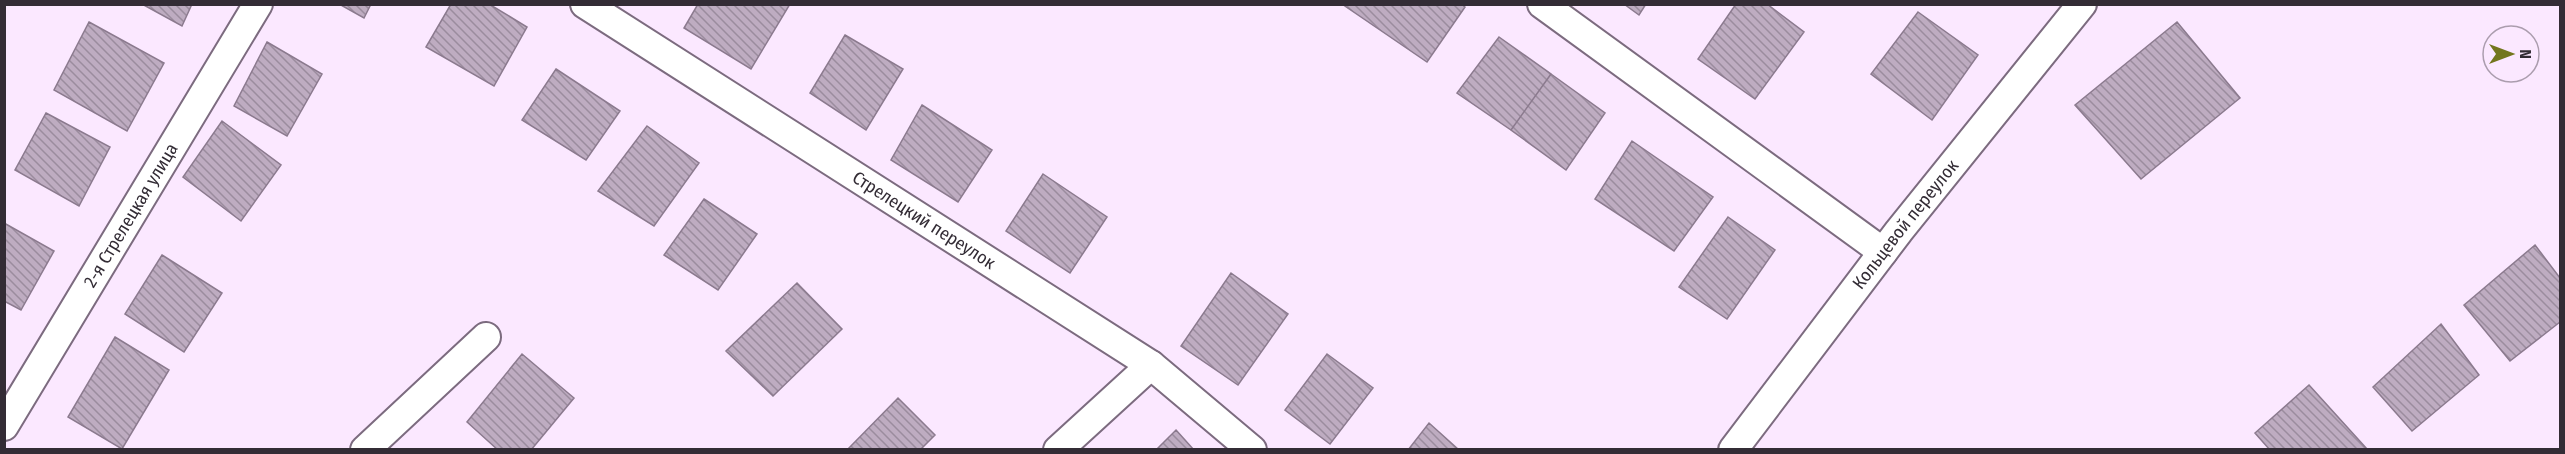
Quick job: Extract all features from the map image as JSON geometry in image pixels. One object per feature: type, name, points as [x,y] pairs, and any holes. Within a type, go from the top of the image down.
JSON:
[{"type":"street","name":"2-я Стрелецкая улица","points":[[4,426],[258,4]]},
{"type":"street","name":"Стрелецкий переулок","points":[[585,4],[1151,365],[1252,450]]},
{"type":"street","points":[[1542,4],[1883,252]]},
{"type":"street","name":"Кольцевой переулок","points":[[1733,450],[1883,252],[2082,4]]},
{"type":"street","points":[[365,450],[486,337]]},
{"type":"street","points":[[1058,450],[1151,365]]},
{"type":"building","points":[[142,4],[192,4],[182,26]]},
{"type":"building","points":[[339,4],[371,4],[364,18]]},
{"type":"building","points":[[451,4],[489,4],[527,27],[494,86],[426,47]]},
{"type":"building","points":[[698,4],[790,4],[751,69],[684,28]]},
{"type":"building","points":[[1342,4],[1462,4],[1465,7],[1427,62]]},
{"type":"building","points":[[1624,4],[1646,4],[1639,15]]},
{"type":"building","points":[[1736,4],[1767,4],[1804,32],[1755,99],[1698,59]]},
{"type":"building","points":[[1918,12],[1978,55],[1932,120],[1871,74]]},
{"type":"building","points":[[89,22],[164,63],[127,131],[54,90]]},
{"type":"building","points":[[2177,22],[2240,98],[2141,179],[2075,105]]},
{"type":"building","points":[[845,35],[903,69],[866,130],[810,93]]},
{"type":"building","points":[[1499,37],[1551,74],[1511,130],[1457,93]]},
{"type":"building","points":[[267,42],[322,74],[287,136],[234,106]]},
{"type":"building","points":[[556,69],[620,111],[586,160],[522,120]]},
{"type":"building","points":[[1551,74],[1605,113],[1566,170],[1511,130]]},
{"type":"building","points":[[922,105],[992,150],[958,202],[891,160]]},
{"type":"building","points":[[46,113],[110,147],[79,206],[15,170]]},
{"type":"building","points":[[222,121],[281,165],[241,221],[183,177]]},
{"type":"building","points":[[647,126],[699,163],[654,226],[598,191]]},
{"type":"building","points":[[1632,141],[1713,197],[1674,251],[1595,199]]},
{"type":"building","points":[[1043,174],[1107,217],[1070,273],[1006,231]]},
{"type":"building","points":[[704,199],[757,234],[718,290],[664,255]]},
{"type":"building","points":[[1728,217],[1775,250],[1727,319],[1679,287]]},
{"type":"building","points":[[4,223],[54,251],[21,310],[4,301]]},
{"type":"building","points":[[2535,245],[2560,278],[2560,322],[2510,361],[2464,305]]},
{"type":"building","points":[[162,255],[222,293],[184,352],[125,314]]},
{"type":"building","points":[[1231,273],[1288,314],[1238,385],[1181,346]]},
{"type":"building","points":[[797,283],[842,329],[773,396],[726,351]]},
{"type":"building","points":[[2441,324],[2479,375],[2412,431],[2373,387]]},
{"type":"building","points":[[115,337],[169,370],[122,449],[68,417]]},
{"type":"building","points":[[522,354],[574,398],[531,450],[498,450],[467,422]]},
{"type":"building","points":[[1327,354],[1373,388],[1330,444],[1285,410]]},
{"type":"building","points":[[2309,385],[2366,450],[2270,450],[2255,433]]},
{"type":"building","points":[[898,398],[935,435],[920,450],[847,450]]},
{"type":"building","points":[[1429,423],[1459,450],[1408,450]]},
{"type":"building","points":[[1176,430],[1194,450],[1156,450]]}]
